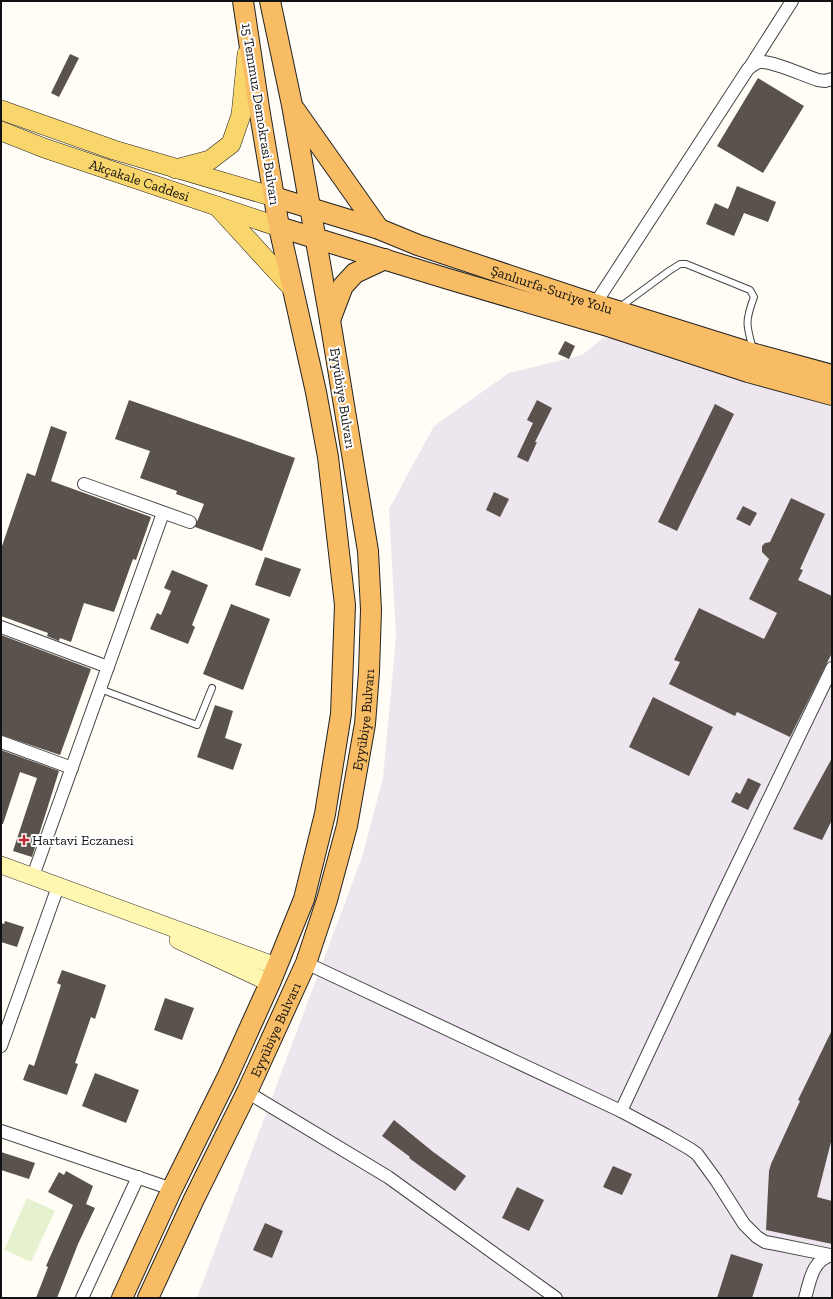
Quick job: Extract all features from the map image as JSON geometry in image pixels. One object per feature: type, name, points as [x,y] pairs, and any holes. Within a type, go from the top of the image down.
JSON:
[{"type":"highway","name":"15 Temmuz Demokrasi Bulvarı","points":[[243,1],[259,108],[280,227]]},
{"type":"highway","name":"15 Temmuz Demokrasi Bulvarı","points":[[270,1],[292,105]]},
{"type":"highway","name":"Eyyübiye Bulvarı","points":[[148,1298],[194,1199],[247,1092],[306,963],[327,900],[347,826],[365,724],[371,610],[368,551],[330,320],[292,105]]},
{"type":"highway","points":[[292,105],[379,229]]},
{"type":"highway","name":"Şanlıurfa-Suriye Yolu","points":[[274,197],[379,229],[418,245],[595,304],[755,354],[832,375]]},
{"type":"highway","name":"Eyyübiye Bulvarı","points":[[122,1298],[172,1189],[227,1078],[273,974],[304,898],[325,814],[341,714],[345,605],[328,456],[316,392],[280,227]]},
{"type":"highway","name":"Şanlıurfa-Suriye Yolu","points":[[280,227],[610,327],[748,372],[832,395]]},
{"type":"highway","points":[[330,320],[343,286],[355,273],[385,259]]},
{"type":"main road","points":[[176,169],[210,160],[231,144],[241,115],[249,41]]},
{"type":"main road","name":"Akçakale Caddesi","points":[[1,110],[114,150],[274,197]]},
{"type":"main road","name":"Akçakale Caddesi","points":[[1,131],[44,148],[280,227]]},
{"type":"main road","points":[[217,205],[293,289]]},
{"type":"main road","points":[[1,864],[273,974]]},
{"type":"main road","points":[[1,877],[273,974]]},
{"type":"street","points":[[595,304],[792,1]]},
{"type":"street","points":[[748,69],[761,62],[773,63],[818,80],[825,81],[832,79]]},
{"type":"street","points":[[84,484],[190,522]]},
{"type":"street","points":[[33,876],[163,513]]},
{"type":"street","points":[[1,627],[108,667]]},
{"type":"street","points":[[621,1111],[720,900],[832,668]]},
{"type":"street","points":[[1,742],[72,768]]},
{"type":"street","points":[[1,1046],[55,895]]},
{"type":"street","points":[[306,963],[621,1111],[666,1135],[697,1154],[716,1180],[744,1224],[757,1237],[765,1242],[831,1255]]},
{"type":"street","points":[[247,1092],[388,1178],[556,1298]]},
{"type":"street","points":[[1,1131],[172,1189]]},
{"type":"street","points":[[82,1298],[138,1177]]},
{"type":"street","points":[[805,1298],[813,1270],[818,1263],[831,1255]]},
{"type":"lane","points":[[616,310],[669,271],[680,264],[686,264],[750,290],[754,297],[747,318],[747,326],[755,354]]},
{"type":"lane","points":[[100,689],[197,725],[212,688]]},
{"type":"shaded area","points":[[606,336],[832,407],[832,1298],[197,1298],[362,857],[383,778],[396,637],[389,509],[434,426],[509,373],[582,355]]},
{"type":"green space","points":[[27,1198],[55,1211],[31,1262],[4,1250]]},
{"type":"building","points":[[70,54],[79,58],[59,97],[51,93]]},
{"type":"building","points":[[758,78],[804,106],[763,173],[717,146]]},
{"type":"building","points":[[737,186],[776,202],[768,222],[744,213],[734,236],[706,224],[715,203],[728,209]]},
{"type":"building","points":[[565,341],[575,346],[569,359],[558,354]]},
{"type":"building","points":[[129,400],[295,458],[262,551],[195,527],[204,504],[176,494],[177,491],[140,478],[150,451],[115,439]]},
{"type":"building","points":[[537,400],[552,408],[535,442],[537,442],[528,462],[517,457],[533,423],[527,420]]},
{"type":"building","points":[[715,404],[734,414],[677,531],[658,522]]},
{"type":"building","points":[[51,426],[67,432],[51,481],[151,517],[136,560],[133,559],[114,612],[84,603],[71,642],[60,638],[59,641],[47,636],[48,633],[1,616],[1,549],[27,473],[35,476]]},
{"type":"building","points":[[494,492],[509,499],[500,517],[486,510]]},
{"type":"building","points":[[791,498],[825,514],[800,569],[803,570],[798,580],[832,596],[832,653],[790,737],[737,712],[735,716],[669,684],[680,662],[674,660],[699,608],[764,639],[777,613],[749,599],[769,559],[762,552],[762,546],[765,543],[770,542]]},
{"type":"building","points":[[743,506],[757,513],[750,526],[736,519]]},
{"type":"building","points":[[265,557],[301,569],[290,597],[255,585]]},
{"type":"building","points":[[172,570],[208,585],[192,625],[195,627],[188,644],[150,629],[157,613],[161,615],[171,591],[164,588]]},
{"type":"building","points":[[231,604],[270,619],[243,690],[203,674]]},
{"type":"building","points":[[1,635],[91,669],[60,755],[1,735]]},
{"type":"building","points":[[653,697],[713,727],[689,776],[629,747]]},
{"type":"building","points":[[215,705],[233,711],[225,738],[242,744],[233,770],[197,757]]},
{"type":"building","points":[[1,750],[59,771],[32,857],[13,851],[37,778],[20,772],[3,824],[1,824]]},
{"type":"building","points":[[832,758],[832,820],[822,840],[793,829]]},
{"type":"building","points":[[748,778],[761,784],[748,810],[731,802],[736,792],[740,794]]},
{"type":"building","points":[[5,921],[24,927],[17,947],[1,942],[1,923],[4,924]]},
{"type":"building","points":[[62,970],[106,985],[95,1019],[91,1017],[75,1063],[78,1064],[67,1095],[23,1080],[29,1064],[34,1066],[61,985],[57,983]]},
{"type":"building","points":[[165,998],[194,1008],[182,1040],[154,1030]]},
{"type":"building","points":[[832,1030],[832,1138],[817,1197],[832,1201],[832,1244],[766,1230],[769,1171],[771,1164],[800,1101],[798,1100]]},
{"type":"building","points":[[95,1073],[139,1090],[126,1123],[82,1106]]},
{"type":"building","points":[[394,1120],[466,1176],[455,1191],[409,1158],[410,1157],[382,1136]]},
{"type":"building","points":[[1,1152],[35,1163],[29,1179],[1,1170]]},
{"type":"building","points":[[613,1166],[632,1174],[622,1195],[603,1187]]},
{"type":"building","points":[[66,1171],[93,1186],[86,1204],[95,1208],[78,1244],[57,1298],[36,1298],[48,1267],[46,1266],[73,1205],[48,1192],[59,1172],[64,1175]]},
{"type":"building","points":[[517,1187],[544,1200],[529,1231],[502,1218]]},
{"type":"building","points":[[265,1223],[283,1231],[272,1258],[253,1250]]},
{"type":"building","points":[[731,1254],[763,1264],[752,1298],[717,1298]]},
{"type":"place","name":"Hartavi Eczanesi","points":[[24,840]]}]
